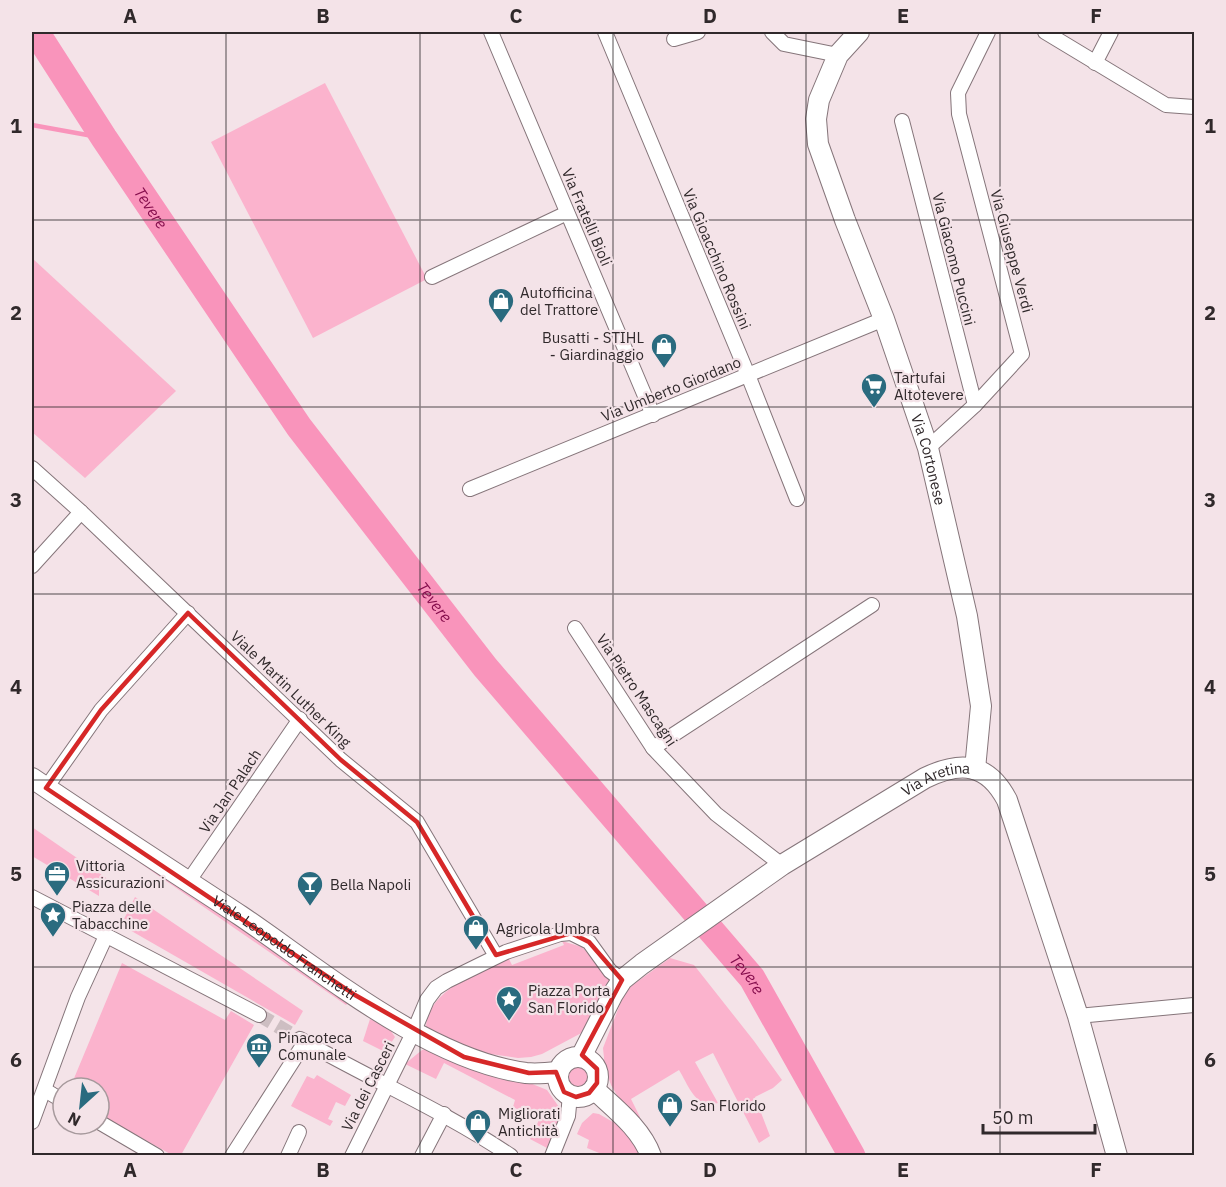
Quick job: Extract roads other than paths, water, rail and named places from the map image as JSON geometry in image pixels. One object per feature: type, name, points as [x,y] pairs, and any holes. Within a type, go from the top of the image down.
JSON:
[{"type":"main road","name":"Via Cortonese","points":[[859,32],[838,55],[819,100],[816,119],[818,144],[884,319],[928,448],[967,616],[981,706],[975,769]]},
{"type":"main road","name":"Via Aretina","points":[[581,1057],[613,994],[622,981],[642,964],[752,885],[925,778],[944,769],[959,767],[975,769],[996,782],[1007,800],[1078,1016],[1117,1155]]},
{"type":"main road","name":"Viale Leopoldo Franchetti","points":[[39,783],[366,1002],[414,1031],[464,1057],[501,1068],[529,1073],[558,1072]]},
{"type":"main road","points":[[581,1057],[588,1059],[597,1069],[597,1083],[594,1089],[583,1096],[570,1095],[560,1086],[558,1072],[560,1066],[569,1058],[581,1057]]},
{"type":"main road","points":[[594,1089],[632,1126],[651,1155]]},
{"type":"street","name":"Via Fratelli Bioli","points":[[491,32],[653,415]]},
{"type":"street","name":"Via Gioacchino Rossini","points":[[605,32],[748,375],[797,500]]},
{"type":"street","points":[[674,39],[698,32]]},
{"type":"street","points":[[772,32],[784,44],[838,55]]},
{"type":"street","name":"Via Giuseppe Verdi","points":[[928,448],[975,405],[1022,354],[959,114],[957,93],[988,32]]},
{"type":"street","points":[[1045,32],[1166,105],[1194,107]]},
{"type":"street","points":[[1095,63],[1112,32]]},
{"type":"street","name":"Via Giacomo Puccini","points":[[902,121],[975,405]]},
{"type":"street","points":[[432,277],[567,213]]},
{"type":"street","name":"Via Umberto Giordano","points":[[470,489],[884,319]]},
{"type":"street","name":"Viale Martin Luther King","points":[[32,468],[341,760],[417,822],[496,956]]},
{"type":"street","points":[[32,566],[81,512]]},
{"type":"street","points":[[653,748],[872,605]]},
{"type":"street","points":[[39,783],[188,613]]},
{"type":"street","name":"Via Pietro Mascagni","points":[[575,628],[653,748],[716,814],[782,866]]},
{"type":"street","name":"Via Jan Palach","points":[[188,882],[300,719]]},
{"type":"street","points":[[32,897],[259,1015]]},
{"type":"street","points":[[414,1031],[427,1000],[436,988],[496,956],[560,934],[571,933],[589,942],[610,971],[622,981]]},
{"type":"street","points":[[32,1122],[78,997],[106,936]]},
{"type":"street","points":[[1078,1016],[1194,1005]]},
{"type":"street","name":"Via dei Casceri","points":[[352,1155],[414,1031]]},
{"type":"street","points":[[232,1155],[303,1040],[386,1086],[444,1114],[512,1155]]},
{"type":"street","points":[[45,1090],[51,1094]]},
{"type":"street","points":[[552,1155],[568,1116],[570,1095]]},
{"type":"street","points":[[422,1155],[444,1114]]},
{"type":"street","points":[[111,1129],[157,1155]]},
{"type":"street","points":[[288,1155],[299,1132]]},
{"type":"street","points":[[484,1155],[491,1142]]},
{"type":"waterway","name":"Tevere","points":[[36,32],[104,138],[299,427],[485,667],[752,978],[852,1156]]},
{"type":"waterway","points":[[32,125],[104,138]]},
{"type":"tunnel","points":[[259,1015],[300,1039]]},
{"type":"place","name":"Autofficina del Trattore","points":[[501,324]]},
{"type":"place","name":"Busatti - STIHL - Giardinaggio","points":[[664,369]]},
{"type":"place","name":"Tartufai Altotevere","points":[[874,409]]},
{"type":"place","name":"Vittoria Assicurazioni","points":[[57,897]]},
{"type":"place","name":"Bella Napoli","points":[[310,907]]},
{"type":"place","name":"Piazza delle Tabacchine","points":[[53,938]]},
{"type":"place","name":"Agricola Umbra","points":[[476,951]]},
{"type":"place","name":"Piazza Porta San Florido","points":[[509,1022]]},
{"type":"place","name":"Pinacoteca Comunale","points":[[259,1069]]},
{"type":"place","name":"San Florido","points":[[670,1128]]},
{"type":"place","name":"Migliorati Antichità","points":[[478,1145]]}]
